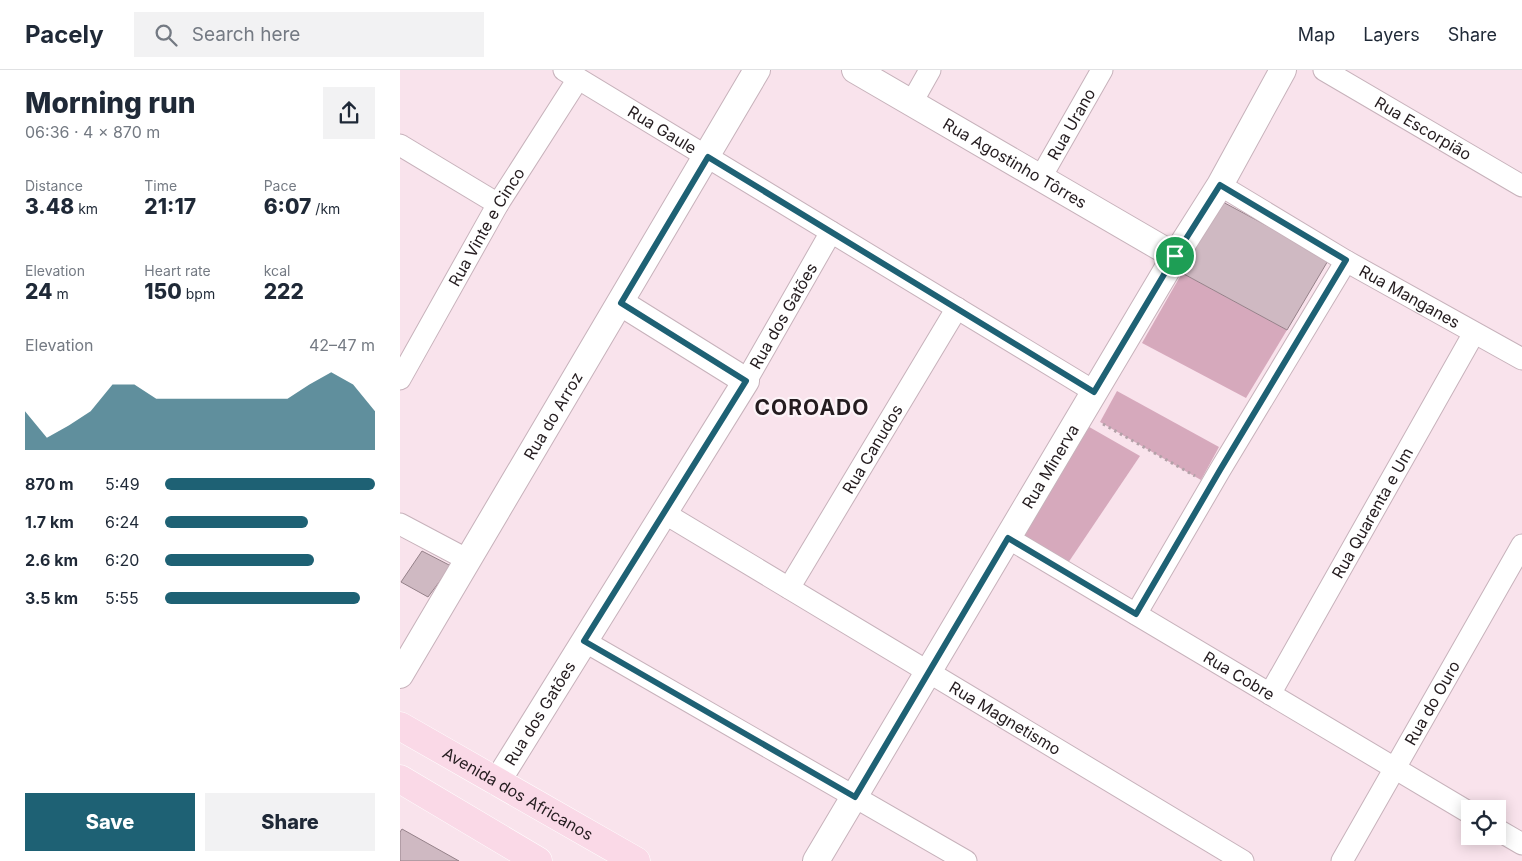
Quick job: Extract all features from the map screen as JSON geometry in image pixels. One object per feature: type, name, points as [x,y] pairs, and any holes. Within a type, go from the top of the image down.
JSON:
[{"type":"main road","name":"Avenida dos Africanos","points":[[400,726],[636,861]]},
{"type":"main road","points":[[400,779],[538,861]]},
{"type":"street","name":"Rua do Arroz","points":[[400,675],[708,157],[757,70]]},
{"type":"street","name":"Rua Agostinho Tôrres","points":[[855,70],[1175,256]]},
{"type":"street","points":[[912,102],[930,70]]},
{"type":"street","name":"Rua Urano","points":[[1041,177],[1102,70]]},
{"type":"street","name":"Rua Minerva","points":[[816,861],[1175,256],[1220,185],[1283,70]]},
{"type":"street","name":"Rua Escorpião","points":[[1324,70],[1522,186]]},
{"type":"street","name":"Rua Gaule","points":[[571,74],[956,308],[1088,402]]},
{"type":"street","name":"Rua Vinte e Cinco","points":[[400,378],[571,74]]},
{"type":"street","points":[[400,145],[498,204]]},
{"type":"street","name":"Rua Manganes","points":[[1220,185],[1346,260],[1522,359]]},
{"type":"street","name":"Rua dos Gatões","points":[[497,782],[746,381],[831,232]]},
{"type":"street","points":[[1136,614],[1346,260]]},
{"type":"street","points":[[621,303],[746,381]]},
{"type":"street","name":"Rua Canudos","points":[[789,588],[956,308]]},
{"type":"street","name":"Rua Quarenta e Um","points":[[1270,694],[1474,333]]},
{"type":"street","name":"Rua Magnetismo","points":[[664,513],[1243,861]]},
{"type":"street","points":[[400,524],[468,560]]},
{"type":"street","name":"Rua Cobre","points":[[1008,538],[1461,809]]},
{"type":"street","name":"Rua do Ouro","points":[[1342,861],[1522,545]]},
{"type":"street","points":[[584,641],[966,861]]},
{"type":"street","points":[[1506,835],[1522,844]]},
{"type":"street","points":[[1518,861],[1522,854]]},
{"type":"path","points":[[1088,402],[1211,485]]},
{"type":"shaded area","points":[[1182,273],[1287,330],[1246,398],[1142,343]]},
{"type":"shaded area","points":[[1117,391],[1219,447],[1201,480],[1100,422]]},
{"type":"shaded area","points":[[1084,424],[1140,456],[1068,563],[1019,532]]},
{"type":"building","points":[[1221,201],[1329,259],[1287,330],[1182,273]]},
{"type":"building","points":[[422,551],[451,566],[428,597],[401,582]]},
{"type":"building","points":[[402,829],[459,861],[400,861],[400,832]]},
{"type":"district","name":"COROADO","points":[[812,407]]},
{"type":"route","points":[[708,157],[1094,392],[1175,256],[1220,185],[1346,260],[1136,614],[1008,538],[855,797],[584,641],[746,381],[621,303],[708,157]]}]
